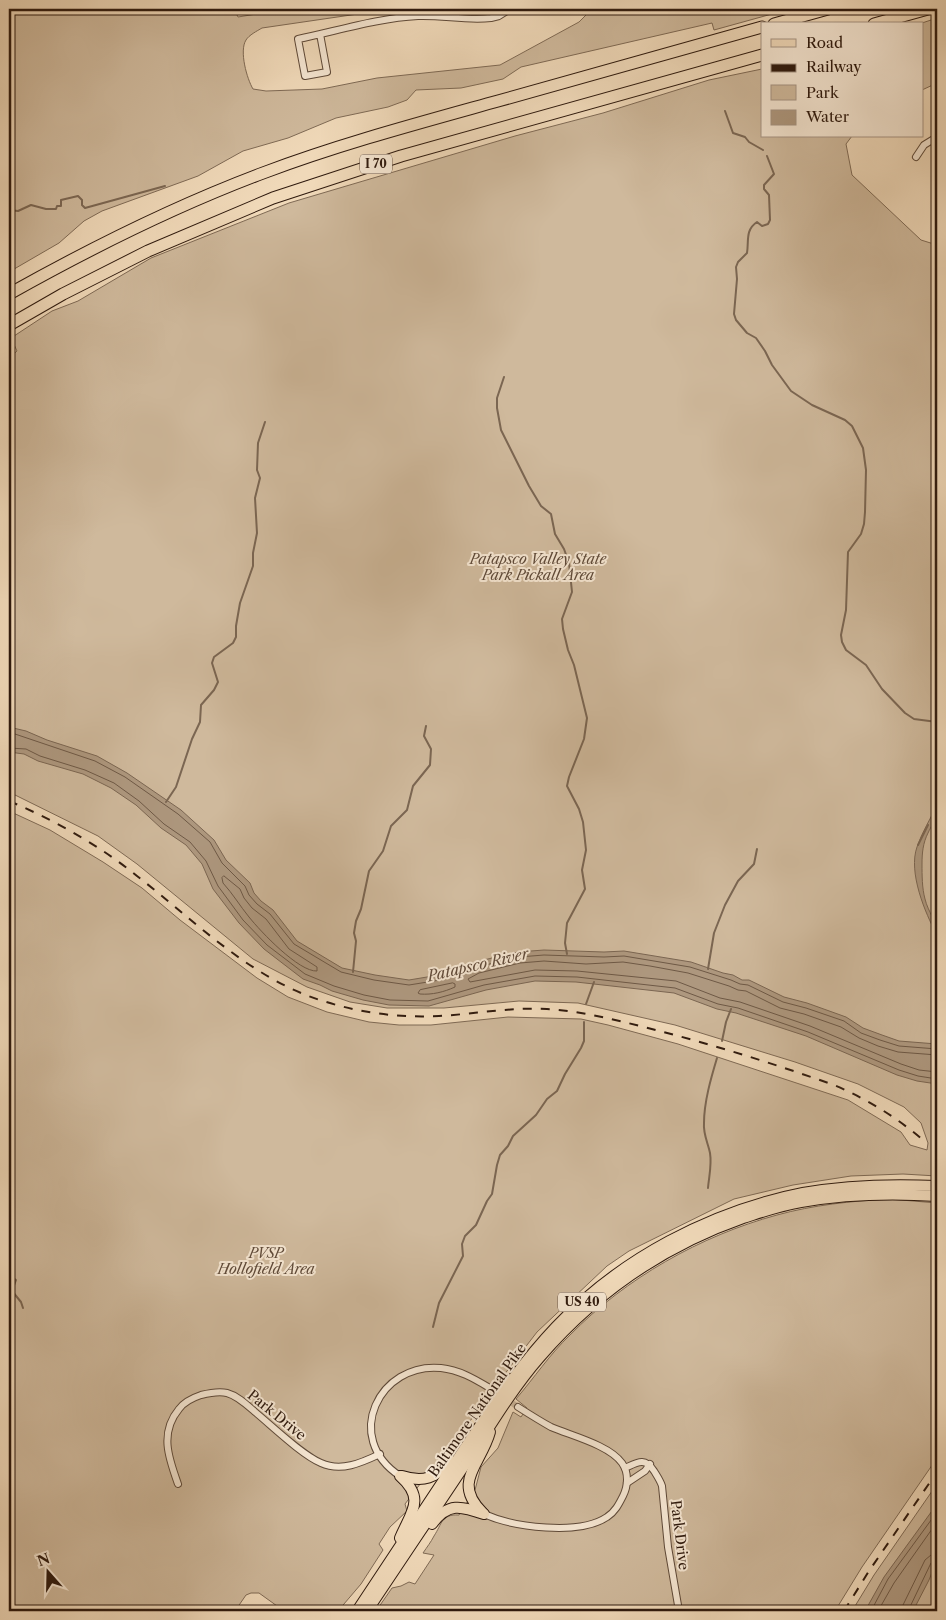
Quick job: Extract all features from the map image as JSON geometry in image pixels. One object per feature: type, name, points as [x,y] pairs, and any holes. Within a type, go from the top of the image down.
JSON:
[{"type":"highway","points":[[781,22],[828,9]]},
{"type":"highway","points":[[881,22],[928,9]]},
{"type":"highway","name":"I 70","points":[[9,294],[88,251],[181,206],[280,167],[394,130],[761,27]]},
{"type":"highway","name":"I 70","points":[[9,325],[71,290],[148,251],[274,198],[401,156],[761,55]]},
{"type":"main road","name":"Baltimore National Pike","points":[[357,1611],[515,1374],[557,1325],[611,1279],[659,1247],[715,1220],[758,1205],[793,1196],[869,1185],[937,1186]]},
{"type":"main road","name":"Baltimore National Pike","points":[[367,1611],[512,1393],[538,1359],[591,1305],[642,1266],[695,1237],[750,1216],[800,1202],[870,1194],[937,1196]]},
{"type":"main road","points":[[484,1514],[470,1497],[468,1481],[487,1443],[494,1421]]},
{"type":"main road","points":[[400,1476],[418,1479],[438,1474],[473,1436]]},
{"type":"main road","points":[[387,1566],[412,1514],[415,1501],[412,1490],[400,1476]]},
{"type":"main road","points":[[399,1563],[419,1543],[437,1517],[444,1511],[456,1507],[484,1514]]},
{"type":"street","points":[[320,34],[327,72],[305,76],[298,39],[320,34],[404,17],[491,18],[499,16],[510,9]]},
{"type":"street","points":[[916,157],[924,145],[937,136]]},
{"type":"street","points":[[400,1476],[389,1467],[380,1454],[371,1434],[372,1412],[385,1390],[405,1374],[425,1368],[442,1368],[460,1372],[488,1386]]},
{"type":"street","name":"Park Drive","points":[[178,1484],[166,1444],[168,1428],[180,1407],[192,1398],[206,1394],[227,1393],[240,1400],[308,1456],[322,1464],[336,1467],[350,1466],[380,1454]]},
{"type":"street","points":[[484,1514],[506,1521],[544,1526],[573,1527],[591,1525],[608,1517],[615,1510],[625,1493],[627,1483],[625,1468],[618,1459],[545,1423],[518,1407]]},
{"type":"street","points":[[625,1468],[640,1462],[650,1464],[645,1471],[627,1483]]},
{"type":"street","name":"Park Drive","points":[[650,1464],[660,1479],[662,1486],[668,1547],[679,1611]]},
{"type":"green space","points":[[9,9],[234,9],[238,17],[287,9],[392,9],[262,28],[253,33],[247,38],[243,51],[248,79],[253,89],[266,91],[322,89],[377,78],[500,65],[579,22],[592,9],[790,9],[714,30],[712,23],[521,67],[503,79],[461,88],[416,90],[407,100],[388,107],[336,118],[288,138],[243,151],[198,176],[102,211],[84,221],[59,243],[9,272]]},
{"type":"green space","points":[[937,18],[937,83],[924,89],[924,22]]},
{"type":"green space","name":"Patapsco Valley State Park Pickall Area","points":[[761,69],[761,138],[850,138],[846,144],[852,175],[921,240],[937,245],[937,1176],[903,1174],[851,1176],[793,1185],[734,1199],[629,1251],[607,1266],[537,1332],[441,1461],[433,1467],[405,1504],[407,1511],[390,1527],[379,1544],[383,1550],[361,1584],[338,1611],[284,1611],[259,1593],[251,1593],[246,1595],[235,1611],[9,1611],[9,811],[50,830],[142,888],[180,920],[257,978],[288,997],[327,1012],[369,1022],[399,1025],[431,1025],[508,1017],[581,1019],[608,1025],[678,1044],[848,1100],[901,1132],[910,1145],[927,1150],[928,1143],[921,1123],[904,1107],[858,1084],[795,1062],[675,1025],[578,1003],[519,1001],[444,1008],[387,1008],[350,1002],[307,987],[253,959],[137,864],[98,836],[9,792],[9,358],[17,351],[11,338],[52,311],[78,301],[151,258],[289,203],[515,136],[603,113],[709,80]]},
{"type":"green space","points":[[889,1199],[937,1203],[937,1458],[862,1567],[835,1611],[376,1611],[392,1588],[409,1582],[415,1584],[434,1555],[423,1553],[441,1524],[449,1516],[459,1515],[475,1490],[481,1467],[498,1448],[513,1412],[521,1417],[527,1408],[516,1399],[563,1342],[615,1295],[692,1247],[748,1224],[777,1215],[819,1206]]},
{"type":"green space","points":[[937,1484],[937,1611],[852,1611],[874,1575]]},
{"type":"water","name":"Patapsco River","points":[[9,727],[26,731],[47,740],[97,756],[127,773],[181,810],[214,840],[226,860],[250,883],[254,893],[273,910],[297,941],[342,968],[409,980],[439,975],[475,962],[518,952],[544,950],[624,951],[691,962],[733,975],[742,980],[749,980],[784,997],[846,1017],[863,1028],[899,1041],[937,1044],[937,1084],[897,1075],[806,1036],[736,1013],[717,1009],[674,993],[576,982],[535,981],[486,990],[429,1006],[389,1005],[332,991],[303,979],[264,949],[239,923],[213,889],[202,864],[186,845],[161,828],[136,805],[111,788],[83,774],[38,761],[24,754],[9,752]]},
{"type":"water","points":[[937,805],[936,818],[924,844],[922,881],[926,904],[936,925],[937,935],[919,892],[916,880],[915,857],[917,847]]},
{"type":"water","points":[[937,1504],[937,1560],[914,1609],[912,1611],[865,1611],[884,1577]]},
{"type":"waterway","points":[[728,14],[730,9]]},
{"type":"waterway","points":[[725,111],[733,133],[745,137],[749,142],[763,150]]},
{"type":"waterway","points":[[767,156],[774,174],[764,185],[764,189],[769,195],[770,220],[768,224],[762,226],[757,222],[749,232],[747,253],[738,262],[736,267],[737,279],[734,314],[736,320],[747,333],[756,338],[772,365],[791,391],[812,405],[845,420],[852,426],[863,448],[866,470],[864,524],[861,534],[848,552],[846,610],[841,635],[842,642],[846,650],[866,665],[882,689],[905,713],[914,719],[937,722]]},
{"type":"waterway","points":[[9,210],[18,211],[31,205],[46,209],[56,209],[57,206],[61,206],[61,200],[78,196],[85,208],[165,186]]},
{"type":"waterway","points":[[504,377],[497,398],[501,430],[529,486],[541,506],[551,514],[555,534],[564,549],[569,563],[572,592],[562,619],[563,629],[587,718],[584,739],[567,786],[579,809],[583,822],[586,850],[582,870],[585,889],[567,923],[565,943],[567,954]]},
{"type":"waterway","points":[[166,802],[176,787],[192,739],[200,722],[201,705],[214,690],[218,682],[212,663],[214,657],[233,643],[236,637],[240,603],[253,566],[253,553],[257,533],[255,498],[260,478],[257,470],[258,443],[265,422]]},
{"type":"waterway","points":[[353,972],[356,941],[354,933],[369,871],[383,851],[391,826],[407,810],[413,786],[430,765],[431,749],[424,736],[426,726]]},
{"type":"waterway","points":[[918,845],[928,825]]},
{"type":"waterway","points":[[708,969],[714,933],[725,905],[738,881],[754,864],[757,849]]},
{"type":"waterway","points":[[586,1004],[594,982]]},
{"type":"waterway","points":[[722,1041],[731,1009]]},
{"type":"waterway","points":[[433,1327],[439,1303],[463,1256],[462,1244],[465,1236],[476,1225],[492,1194],[500,1155],[508,1146],[513,1136],[536,1115],[547,1099],[557,1091],[584,1041],[584,1022]]},
{"type":"waterway","points":[[708,1188],[711,1157],[704,1131],[704,1115],[708,1090],[717,1058]]},
{"type":"waterway","points":[[9,1275],[16,1280],[12,1291],[21,1302],[23,1308]]},
{"type":"tunnel","points":[[488,1387],[518,1407]]},
{"type":"railway","points":[[9,801],[43,816],[107,854],[248,964],[272,979],[323,1001],[366,1012],[395,1015],[439,1016],[506,1010],[547,1009],[620,1021],[764,1061],[834,1085],[881,1109],[923,1140]]},
{"type":"railway","points":[[844,1611],[937,1472]]},
{"type":"park label","name":"PVSP Hollofield Area","points":[[266,1262]]}]
